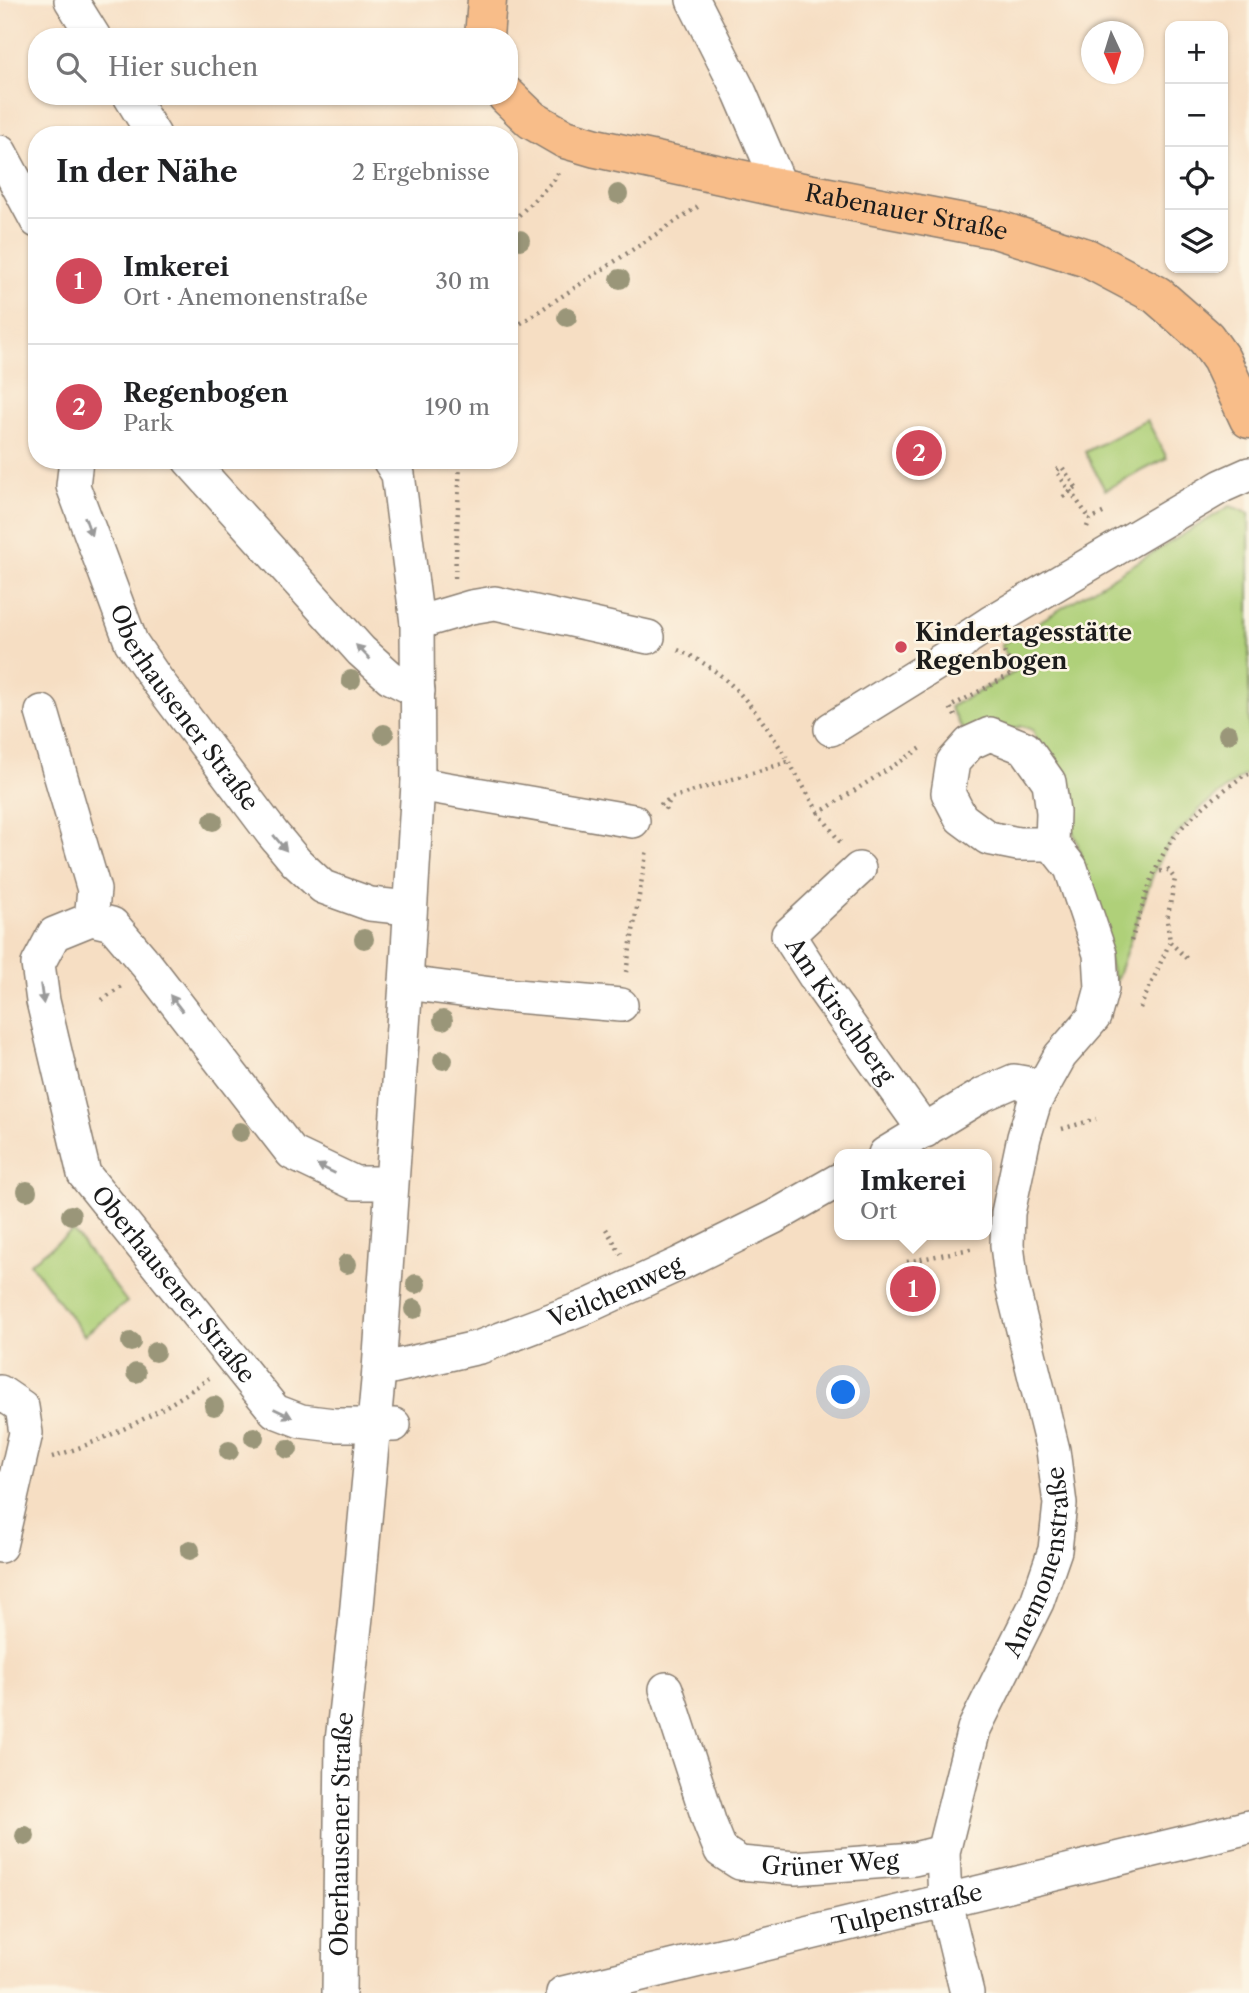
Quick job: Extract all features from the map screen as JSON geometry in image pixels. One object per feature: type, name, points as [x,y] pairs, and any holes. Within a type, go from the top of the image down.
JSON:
[{"type":"main road","points":[[485,28],[487,0]]},
{"type":"main road","name":"Rabenauer Straße","points":[[516,105],[532,120],[569,140],[648,161],[713,186],[781,188],[995,229],[1087,258],[1157,295],[1206,338],[1221,359],[1249,419]]},
{"type":"street","points":[[71,0],[88,28]]},
{"type":"street","points":[[693,0],[740,93],[781,188]]},
{"type":"street","points":[[135,105],[148,126]]},
{"type":"street","points":[[0,152],[28,204]]},
{"type":"street","name":"Oberhausener Straße","points":[[75,469],[73,486],[131,642],[272,833],[296,862],[323,887],[370,904],[409,908]]},
{"type":"street","points":[[197,469],[361,651],[390,677],[418,691]]},
{"type":"street","name":"Oberhausener Straße","points":[[339,1993],[342,1741],[356,1617],[384,1425],[379,1370],[418,784],[418,691],[430,619],[395,469]]},
{"type":"street","points":[[831,729],[947,657],[967,638],[990,623],[1222,486],[1249,474]]},
{"type":"street","points":[[430,619],[495,603],[648,637]]},
{"type":"street","points":[[41,712],[93,890],[91,919],[111,924],[138,954],[292,1153],[355,1184],[391,1183]]},
{"type":"street","points":[[418,784],[647,827]]},
{"type":"street","name":"Anemonenstraße","points":[[967,1993],[945,1902],[943,1852],[974,1729],[1037,1602],[1055,1550],[1060,1503],[1053,1450],[1012,1285],[1007,1245],[1008,1213],[1024,1137],[1035,1101],[1060,1056],[1094,1017],[1102,988],[1100,954],[1071,868],[1052,845]]},
{"type":"street","name":"Am Kirschberg","points":[[859,869],[788,935],[821,986],[925,1131]]},
{"type":"street","name":"Oberhausener Straße","points":[[91,919],[54,934],[38,964],[43,1001],[84,1174],[275,1411],[300,1421],[334,1425],[384,1425]]},
{"type":"street","points":[[406,982],[492,994],[621,1004]]},
{"type":"street","points":[[894,1149],[984,1094],[1014,1081],[1031,1084],[1035,1101]]},
{"type":"street","name":"Veilchenweg","points":[[379,1370],[480,1347],[588,1307],[727,1240],[834,1183]]},
{"type":"street","points":[[0,1392],[22,1407],[34,1447],[0,1546]]},
{"type":"street","name":"Grüner Weg","points":[[666,1689],[721,1851],[740,1863],[795,1868],[914,1859],[943,1852]]},
{"type":"street","name":"Tulpenstraße","points":[[563,1993],[1249,1827]]},
{"type":"path","points":[[518,217],[555,180],[569,140]]},
{"type":"path","points":[[518,325],[713,186]]},
{"type":"path","points":[[1070,492],[1063,497],[1076,487],[1062,467],[1056,471],[1070,492],[1090,519]]},
{"type":"path","points":[[430,619],[453,596],[460,469]]},
{"type":"path","points":[[960,725],[950,707],[1015,672],[990,623]]},
{"type":"path","points":[[648,637],[693,656],[731,683],[765,723],[819,813],[859,869]]},
{"type":"path","points":[[819,813],[933,741]]},
{"type":"path","points":[[621,1004],[647,827],[671,798],[788,762]]},
{"type":"path","points":[[1128,948],[1154,872],[1169,844],[1202,807],[1249,774]]},
{"type":"path","points":[[647,827],[671,798]]},
{"type":"path","points":[[1140,1008],[1170,942],[1167,920],[1175,879],[1168,870],[1154,872]]},
{"type":"path","points":[[1170,942],[1189,961]]},
{"type":"path","points":[[102,1000],[117,988]]},
{"type":"path","points":[[1057,1130],[1096,1119]]},
{"type":"path","points":[[606,1230],[620,1253]]},
{"type":"path","points":[[907,1262],[986,1245]]},
{"type":"path","points":[[34,1447],[86,1446],[134,1425],[180,1399],[233,1359]]},
{"type":"green space","points":[[1147,420],[1167,458],[1105,490],[1085,452]]},
{"type":"green space","points":[[1230,506],[1249,513],[1249,774],[1202,807],[1169,843],[1154,872],[1115,984],[1077,842],[1033,730],[1022,726],[970,743],[950,707],[1015,672],[1001,645]]},
{"type":"green space","points":[[73,1231],[127,1302],[84,1335],[30,1263]]},
{"type":"place","name":"Regenbogen","points":[[919,453]]},
{"type":"place","name":"Kindertagesstätte Regenbogen","points":[[901,647]]},
{"type":"place","name":"Imkerei","points":[[913,1289]]}]
